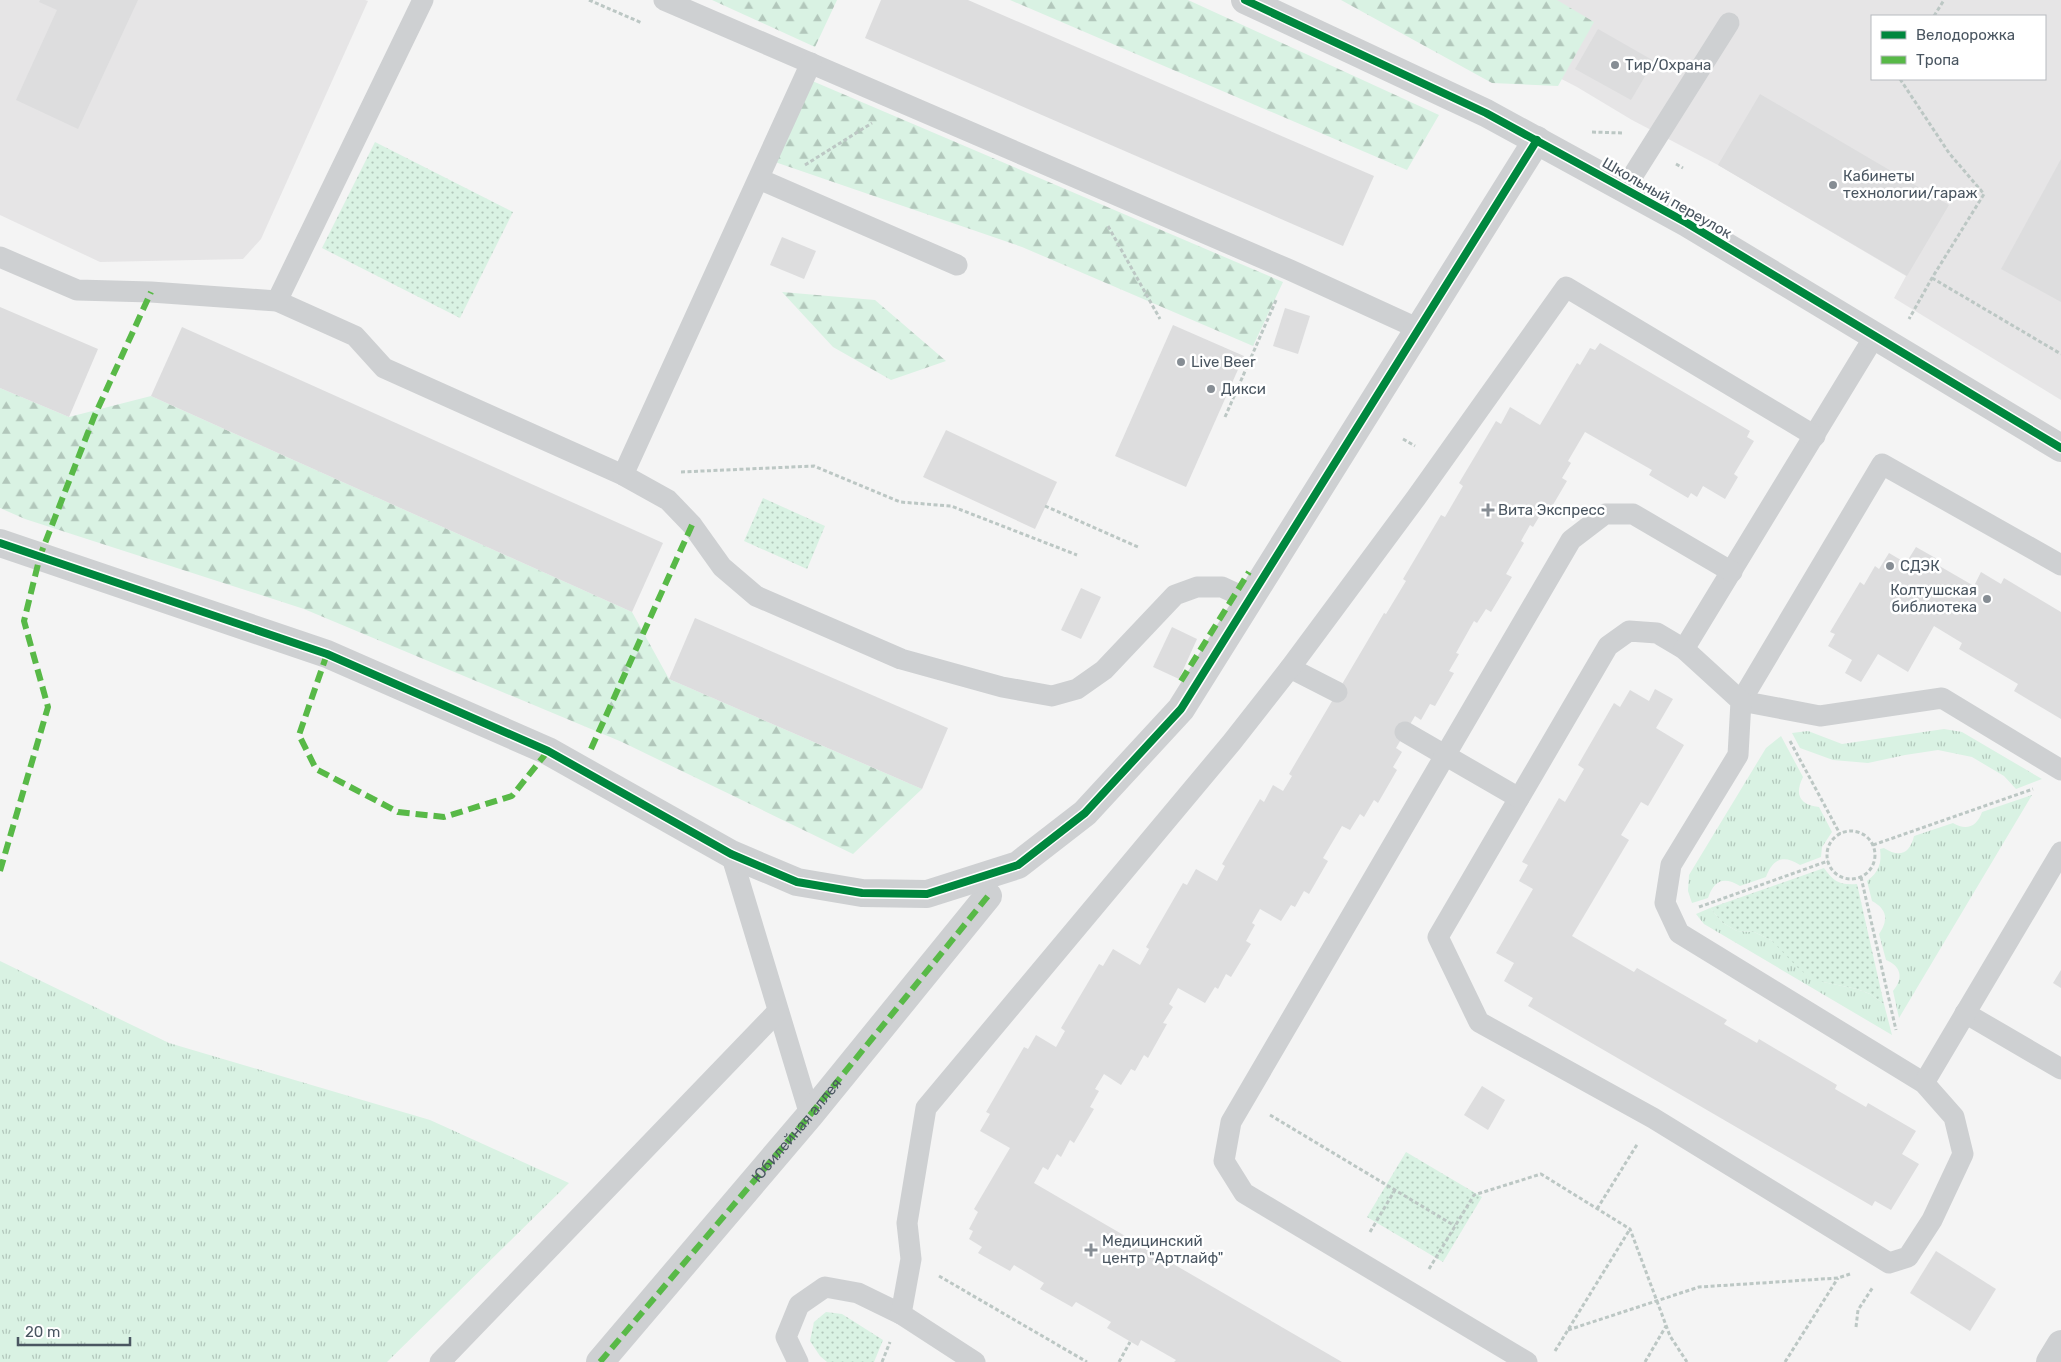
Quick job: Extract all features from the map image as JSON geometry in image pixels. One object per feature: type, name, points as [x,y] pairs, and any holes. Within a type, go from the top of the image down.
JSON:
[{"type":"street","name":"Школьный переулок","points":[[1245,0],[1478,109],[1625,188],[2061,448]]},
{"type":"street","points":[[0,543],[327,654],[548,751],[731,854],[797,882],[862,893],[927,894],[1018,865],[1085,813],[1181,709],[1537,140]]},
{"type":"street","name":"Юбилейная аллея","points":[[600,1362],[810,1115],[988,896]]},
{"type":"street","points":[[2050,1362],[2061,1344]]},
{"type":"lane","points":[[277,301],[423,0]]},
{"type":"lane","points":[[664,0],[1290,270],[1419,329]]},
{"type":"lane","points":[[1625,188],[1729,23]]},
{"type":"lane","points":[[623,475],[766,182],[811,64]]},
{"type":"lane","points":[[766,182],[956,265]]},
{"type":"lane","points":[[0,257],[77,290],[151,292],[277,301],[355,336],[384,368],[623,475],[668,500],[692,525],[722,567],[756,596],[901,659],[1002,687],[1052,696],[1077,689],[1104,670],[1175,595],[1197,587],[1222,587],[1250,600]]},
{"type":"lane","points":[[901,1314],[911,1259],[907,1223],[926,1108],[1232,742],[1290,668],[1416,498],[1566,287],[1815,436]]},
{"type":"lane","points":[[1684,649],[1815,436],[1883,342]]},
{"type":"lane","points":[[2061,566],[1882,464],[1741,701],[1738,755],[1671,865],[1665,903],[1679,933],[1924,1083],[1954,1117],[1963,1154],[1932,1220],[1908,1257],[1889,1263],[1654,1118],[1479,1022],[1438,937],[1608,646],[1630,631],[1657,633],[1684,649],[1741,701],[1820,716],[1942,698],[2061,770]]},
{"type":"lane","points":[[1527,1362],[1244,1193],[1224,1162],[1230,1122],[1571,540],[1605,514],[1633,514],[1732,572]]},
{"type":"lane","points":[[1290,668],[1337,692]]},
{"type":"lane","points":[[1405,732],[1519,798]]},
{"type":"lane","points":[[1924,1083],[2061,852]]},
{"type":"lane","points":[[731,854],[810,1115]]},
{"type":"lane","points":[[440,1362],[778,1010]]},
{"type":"lane","points":[[1965,1013],[2061,1069]]},
{"type":"lane","points":[[798,1362],[786,1337],[799,1305],[825,1288],[858,1293],[901,1314],[975,1362]]},
{"type":"path","points":[[1935,15],[1944,0]]},
{"type":"path","points":[[1883,342],[1932,278],[1984,194],[1949,153],[1901,80]]},
{"type":"path","points":[[766,182],[872,123],[885,96]]},
{"type":"path","points":[[1107,224],[1160,319]]},
{"type":"path","points":[[1225,416],[1290,270]]},
{"type":"path","points":[[1932,278],[2061,354]]},
{"type":"path","points":[[681,472],[814,466],[900,502],[950,506],[1076,555]]},
{"type":"path","points":[[1045,506],[1138,547]]},
{"type":"path","points":[[1790,740],[1840,834]]},
{"type":"path","points":[[1874,845],[2037,787]]},
{"type":"path","points":[[1849,831],[1858,832],[1867,836],[1874,845],[1876,853],[1875,862],[1870,870],[1854,880],[1844,879],[1836,874],[1828,861],[1828,848],[1832,840],[1840,834],[1849,831]]},
{"type":"path","points":[[1671,916],[1828,861]]},
{"type":"path","points":[[1861,877],[1906,1071]]},
{"type":"path","points":[[1244,1099],[1456,1226]]},
{"type":"path","points":[[1597,1208],[1620,1172]]},
{"type":"path","points":[[1414,1294],[1474,1195],[1540,1174],[1630,1229],[1666,1326],[1686,1362]]},
{"type":"path","points":[[1354,1259],[1396,1190]]},
{"type":"path","points":[[1554,1354],[1630,1229]]},
{"type":"path","points":[[911,1259],[1087,1362]]},
{"type":"path","points":[[1568,1330],[1699,1288],[1838,1278],[1889,1263]]},
{"type":"path","points":[[1856,1327],[1858,1310],[1889,1263]]},
{"type":"path","points":[[1784,1362],[1838,1278]]},
{"type":"path","points":[[1645,1362],[1666,1326]]},
{"type":"path","points":[[1118,1362],[1130,1342]]},
{"type":"shaded area","points":[[0,0],[368,1],[261,239],[243,259],[100,262],[0,215]]},
{"type":"shaded area","points":[[1408,0],[2061,0],[2061,400],[1894,298],[1906,276],[1718,165],[1632,120],[1577,87]]},
{"type":"green space","points":[[712,0],[837,0],[815,47]]},
{"type":"green space","points":[[1010,0],[1188,0],[1439,115],[1407,170]]},
{"type":"green space","points":[[1341,0],[1557,0],[1594,22],[1558,86],[1492,83]]},
{"type":"green space","points":[[810,80],[1283,282],[1253,346],[1022,247],[775,162]]},
{"type":"green space","points":[[375,142],[513,212],[460,318],[322,248]]},
{"type":"green space","points":[[782,292],[875,300],[946,361],[891,380],[833,347]]},
{"type":"green space","points":[[0,388],[69,417],[151,396],[632,612],[669,679],[922,789],[853,854],[622,742],[304,609],[25,519],[0,508]]},
{"type":"green space","points":[[763,498],[825,526],[807,569],[744,541]]},
{"type":"green space","points":[[1944,729],[1962,732],[2042,779],[2016,789],[2004,776],[1972,757],[1938,750],[1868,763],[1833,760],[1800,748],[1792,733],[1808,731],[1842,744]]},
{"type":"green space","points":[[1781,736],[1803,777],[1799,789],[1800,798],[1807,804],[1819,807],[1832,832],[1822,847],[1821,857],[1800,865],[1789,860],[1779,860],[1775,862],[1766,877],[1740,886],[1729,881],[1720,881],[1713,887],[1708,898],[1692,903],[1688,891],[1689,875],[1766,748]]},
{"type":"green space","points":[[2032,795],[1899,1018],[1893,991],[1900,977],[1898,969],[1886,960],[1879,934],[1884,924],[1885,915],[1881,908],[1872,901],[1867,881],[1879,867],[1880,849],[1884,848],[1894,853],[1903,853],[1910,847],[1914,836],[1953,823],[1962,827],[1970,826],[1977,821],[1982,812]]},
{"type":"green space","points":[[1824,868],[1838,882],[1857,884],[1884,1004],[1870,994],[1857,989],[1823,982],[1808,976],[1771,940],[1754,932],[1737,931],[1723,923],[1710,908]]},
{"type":"green space","points":[[1710,908],[1723,923],[1737,931],[1754,932],[1771,940],[1823,982],[1857,989],[1870,994],[1884,1004],[1892,1035],[1704,924],[1696,914]]},
{"type":"green space","points":[[0,961],[169,1043],[430,1120],[569,1183],[387,1362],[0,1362]]},
{"type":"green space","points":[[1406,1152],[1482,1197],[1443,1262],[1367,1217]]},
{"type":"green space","points":[[826,1312],[842,1314],[883,1340],[874,1362],[827,1362],[820,1356],[810,1341],[814,1322]]},
{"type":"building","points":[[40,0],[138,0],[78,129],[16,100],[57,10],[39,2]]},
{"type":"building","points":[[881,0],[968,0],[1374,176],[1343,246],[865,38]]},
{"type":"building","name":"Тир/Охрана","points":[[1598,29],[1654,61],[1631,100],[1575,69]]},
{"type":"building","name":"Кабинеты технологии/гараж","points":[[1760,94],[1949,205],[1907,276],[1718,165]]},
{"type":"building","points":[[2061,159],[2061,302],[2001,269]]},
{"type":"building","points":[[782,237],[816,251],[804,279],[770,265]]},
{"type":"building","points":[[0,307],[98,349],[69,417],[0,388]]},
{"type":"building","points":[[1285,308],[1310,316],[1298,354],[1273,346]]},
{"type":"building","points":[[1173,325],[1244,356],[1186,487],[1115,456]]},
{"type":"building","points":[[182,327],[663,543],[632,612],[151,396]]},
{"type":"building","points":[[1600,343],[1750,431],[1747,437],[1754,441],[1734,474],[1738,477],[1725,499],[1703,486],[1697,497],[1691,493],[1688,498],[1649,475],[1652,470],[1585,432],[1568,461],[1571,463],[1562,478],[1567,481],[1547,515],[1542,512],[1533,527],[1530,525],[1521,541],[1524,543],[1506,574],[1512,577],[1491,612],[1486,609],[1477,623],[1474,621],[1456,653],[1459,654],[1449,671],[1454,673],[1435,706],[1430,704],[1421,720],[1415,716],[1396,748],[1402,752],[1393,767],[1397,770],[1378,803],[1374,800],[1364,817],[1360,814],[1350,830],[1342,826],[1323,858],[1328,861],[1309,894],[1304,891],[1295,907],[1291,905],[1281,921],[1260,909],[1252,923],[1255,925],[1246,941],[1251,944],[1231,977],[1226,974],[1218,989],[1215,987],[1205,1003],[1178,988],[1169,1004],[1173,1007],[1163,1023],[1167,1024],[1148,1058],[1144,1055],[1135,1071],[1131,1069],[1121,1085],[1104,1074],[1095,1089],[1099,1091],[1090,1107],[1094,1109],[1074,1143],[1070,1140],[1061,1157],[1057,1154],[1048,1170],[1043,1167],[1034,1183],[1342,1362],[1174,1362],[1176,1360],[1141,1340],[1138,1346],[1107,1328],[1111,1322],[1076,1302],[1072,1307],[1040,1289],[1044,1283],[1014,1265],[1010,1271],[978,1253],[982,1247],[969,1239],[973,1231],[969,1229],[978,1212],[974,1209],[1010,1148],[980,1131],[990,1114],[986,1112],[1024,1047],[1028,1049],[1036,1035],[1056,1047],[1065,1031],[1061,1028],[1099,964],[1103,966],[1113,949],[1140,965],[1149,949],[1146,947],[1183,883],[1187,885],[1196,869],[1217,881],[1225,866],[1222,864],[1260,799],[1264,802],[1273,785],[1283,791],[1292,776],[1289,774],[1384,613],[1386,614],[1406,581],[1403,579],[1441,515],[1445,517],[1463,486],[1459,483],[1496,421],[1501,424],[1510,407],[1540,425],[1577,363],[1580,365],[1590,348],[1595,350]]},
{"type":"building","points":[[946,430],[1057,482],[1035,529],[923,477]]},
{"type":"building","points":[[1916,547],[1939,560],[1936,564],[1974,586],[1981,572],[2001,584],[2004,578],[2061,612],[2061,719],[2014,691],[2018,684],[1959,649],[1962,643],[1934,626],[1908,672],[1878,654],[1861,682],[1845,673],[1852,660],[1828,646],[1835,634],[1830,632],[1860,582],[1864,585],[1875,566],[1879,569],[1889,553],[1906,563]]},
{"type":"building","points":[[1081,588],[1101,597],[1081,639],[1061,630]]},
{"type":"building","points":[[695,618],[948,728],[922,789],[669,679]]},
{"type":"building","points":[[1172,627],[1197,639],[1179,679],[1153,667]]},
{"type":"building","points":[[1655,689],[1673,699],[1656,728],[1684,745],[1648,806],[1641,802],[1621,835],[1629,840],[1572,936],[1634,972],[1637,968],[1727,1020],[1724,1024],[1757,1043],[1759,1039],[1837,1085],[1835,1089],[1866,1107],[1868,1103],[1916,1131],[1902,1154],[1919,1164],[1891,1210],[1875,1201],[1872,1206],[1528,1006],[1533,998],[1504,981],[1514,963],[1496,953],[1533,889],[1519,881],[1528,865],[1522,862],[1559,798],[1565,802],[1584,769],[1578,765],[1614,703],[1620,707],[1630,690],[1649,701]]},
{"type":"building","points":[[2061,970],[2061,988],[2053,983]]},
{"type":"building","points":[[1482,1086],[1505,1100],[1488,1130],[1464,1115]]},
{"type":"building","points":[[1936,1251],[1996,1289],[1970,1331],[1910,1293]]},
{"type":"marked path","points":[[0,871],[48,707],[24,621],[40,556],[94,417],[151,292]]},
{"type":"marked path","points":[[591,749],[692,525]]},
{"type":"marked path","points":[[1181,681],[1249,572]]},
{"type":"marked path","points":[[327,654],[299,735],[316,769],[398,812],[444,817],[512,796],[548,751]]},
{"type":"marked path","points":[[600,1362],[810,1115],[988,896]]},
{"type":"cycle path","points":[[1245,0],[1486,113],[1687,223],[2061,448]]},
{"type":"cycle path","points":[[0,543],[327,654],[548,751],[731,854],[797,882],[862,893],[927,894],[1018,865],[1085,813],[1181,709],[1537,140]]},
{"type":"place","name":"Тир/Охрана","points":[[1615,65]]},
{"type":"place","name":"Кабинеты технологии/гараж","points":[[1833,185]]},
{"type":"place","name":"Live Beer","points":[[1181,362]]},
{"type":"place","name":"Дикси","points":[[1211,389]]},
{"type":"place","name":"Вита Экспресс","points":[[1488,510]]},
{"type":"place","name":"СДЭК","points":[[1890,566]]},
{"type":"place","name":"Колтушская библиотека","points":[[1987,599]]},
{"type":"place","name":"Медицинский центр \"Артлайф\"","points":[[1091,1250]]}]
